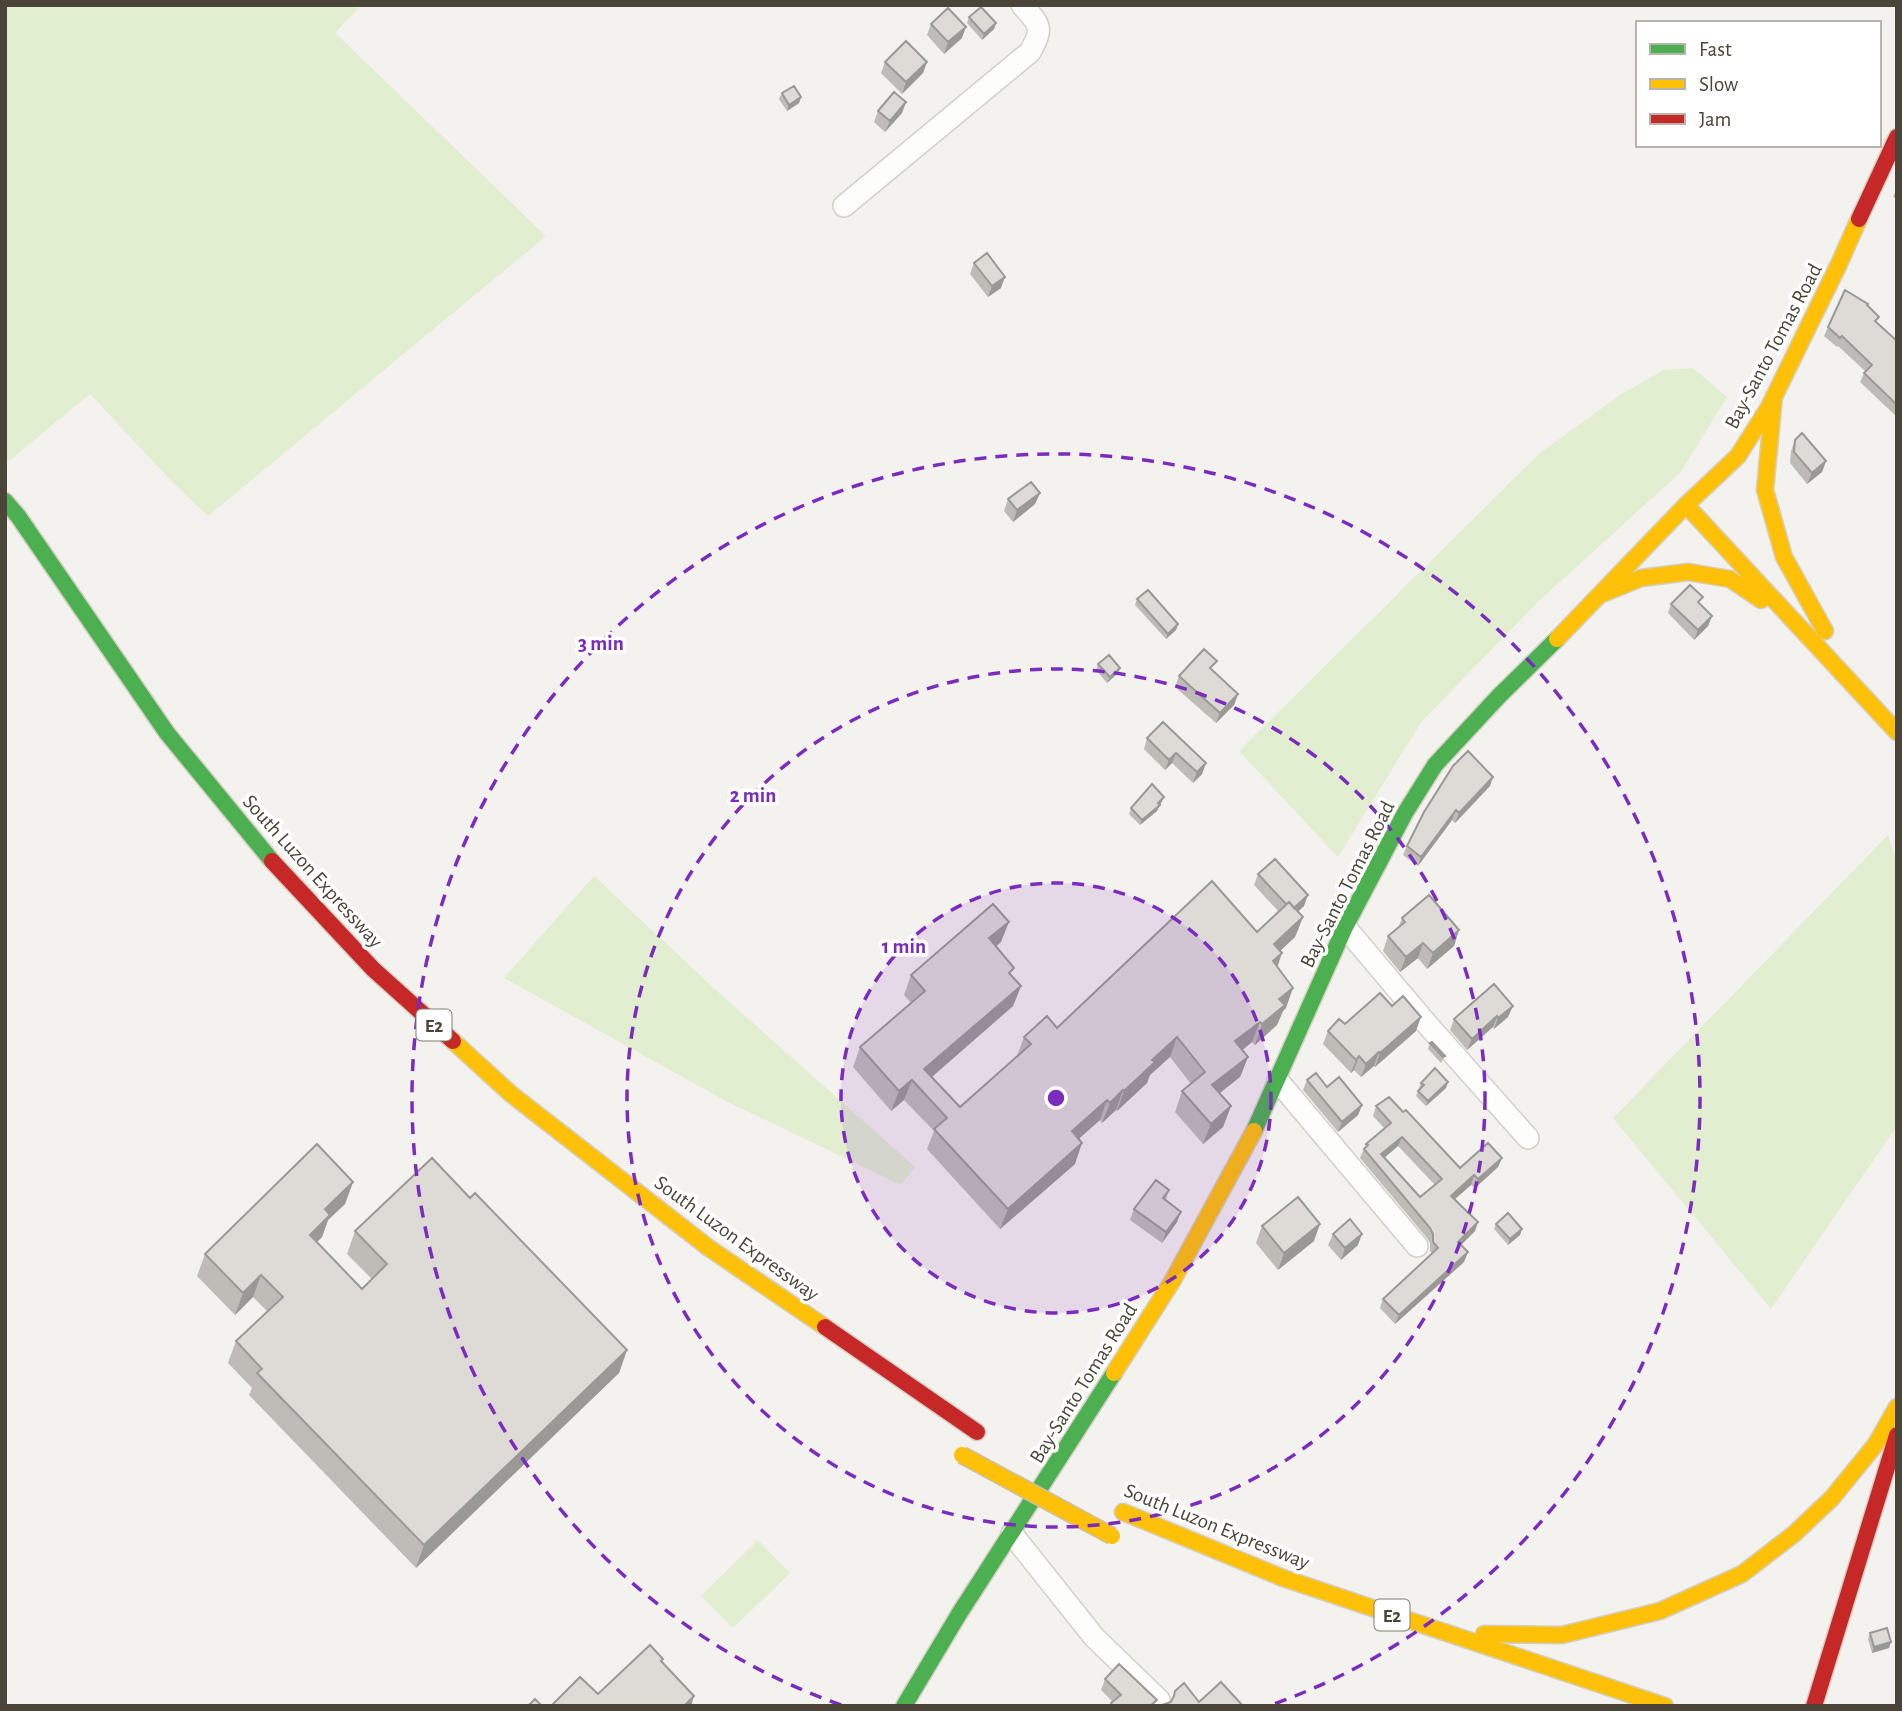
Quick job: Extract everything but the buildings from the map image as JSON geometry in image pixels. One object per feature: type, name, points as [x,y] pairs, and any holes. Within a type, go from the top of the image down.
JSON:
[{"type":"main road","name":"Bay-Santo Tomas Road","points":[[904,1706],[959,1614],[1173,1280],[1254,1131],[1345,927],[1405,813],[1435,765],[1499,696],[1697,501],[1738,456],[1774,396],[1897,137]]},
{"type":"main road","points":[[1774,396],[1765,490],[1784,557],[1830,636],[1780,582]]},
{"type":"main road","name":"South Luzon Expressway","points":[[5,501],[167,733],[264,853],[373,969],[511,1094],[709,1248],[983,1436]]},
{"type":"main road","points":[[1697,501],[1796,624],[1897,732]]},
{"type":"main road","points":[[1602,594],[1641,578],[1688,572],[1730,579],[1796,624]]},
{"type":"main road","points":[[1449,1634],[1562,1635],[1660,1611],[1742,1574],[1794,1534],[1832,1498],[1876,1444],[1897,1407]]},
{"type":"main road","points":[[1814,1706],[1897,1435]]},
{"type":"main road","points":[[957,1451],[1118,1538]]},
{"type":"main road","points":[[1038,1465],[1062,1479]]},
{"type":"main road","points":[[1830,1706],[1893,1502]]},
{"type":"main road","name":"South Luzon Expressway","points":[[1117,1508],[1283,1578],[1665,1706]]},
{"type":"street","points":[[844,206],[1031,51],[1039,36],[1037,22],[1022,5]]},
{"type":"street","points":[[1345,927],[1528,1138]]},
{"type":"street","points":[[1278,1081],[1417,1246]]},
{"type":"street","points":[[1012,1534],[1094,1637],[1160,1700]]},
{"type":"green space","points":[[5,5],[361,5],[335,33],[546,236],[208,516],[174,484],[90,394],[5,464]]},
{"type":"green space","points":[[1693,368],[1727,397],[1681,472],[1539,601],[1422,721],[1338,857],[1239,751],[1540,453],[1620,395],[1664,370]]},
{"type":"green space","points":[[1888,835],[1897,862],[1897,1126],[1771,1309],[1613,1118]]},
{"type":"green space","points":[[594,876],[717,991],[915,1167],[901,1185],[726,1101],[504,978]]},
{"type":"green space","points":[[758,1540],[790,1573],[733,1628],[701,1596]]},
{"type":"traffic: fast","points":[[5,501],[167,733],[272,861]]},
{"type":"traffic: fast","points":[[1254,1131],[1345,927],[1405,813],[1435,765],[1557,639]]},
{"type":"traffic: fast","points":[[904,1706],[959,1614],[1114,1373]]},
{"type":"traffic: slow","points":[[1557,639],[1686,505],[1738,456],[1769,407],[1859,219]]},
{"type":"traffic: slow","points":[[1774,396],[1765,490],[1784,557],[1825,631]]},
{"type":"traffic: slow","points":[[1686,505],[1897,732]]},
{"type":"traffic: slow","points":[[1602,594],[1641,578],[1688,572],[1730,579],[1761,600]]},
{"type":"traffic: slow","points":[[453,1041],[511,1094],[709,1248],[825,1327]]},
{"type":"traffic: slow","points":[[1114,1373],[1173,1280],[1254,1131]]},
{"type":"traffic: slow","points":[[1484,1634],[1562,1635],[1660,1611],[1742,1574],[1794,1534],[1832,1498],[1876,1444],[1897,1407]]},
{"type":"traffic: slow","points":[[962,1455],[1112,1536]]},
{"type":"traffic: slow","points":[[1123,1512],[1283,1578],[1665,1706]]},
{"type":"traffic: jam","points":[[1859,219],[1897,137]]},
{"type":"traffic: jam","points":[[272,861],[373,969],[453,1041]]},
{"type":"traffic: jam","points":[[825,1327],[977,1432]]},
{"type":"traffic: jam","points":[[1814,1706],[1897,1435]]}]
